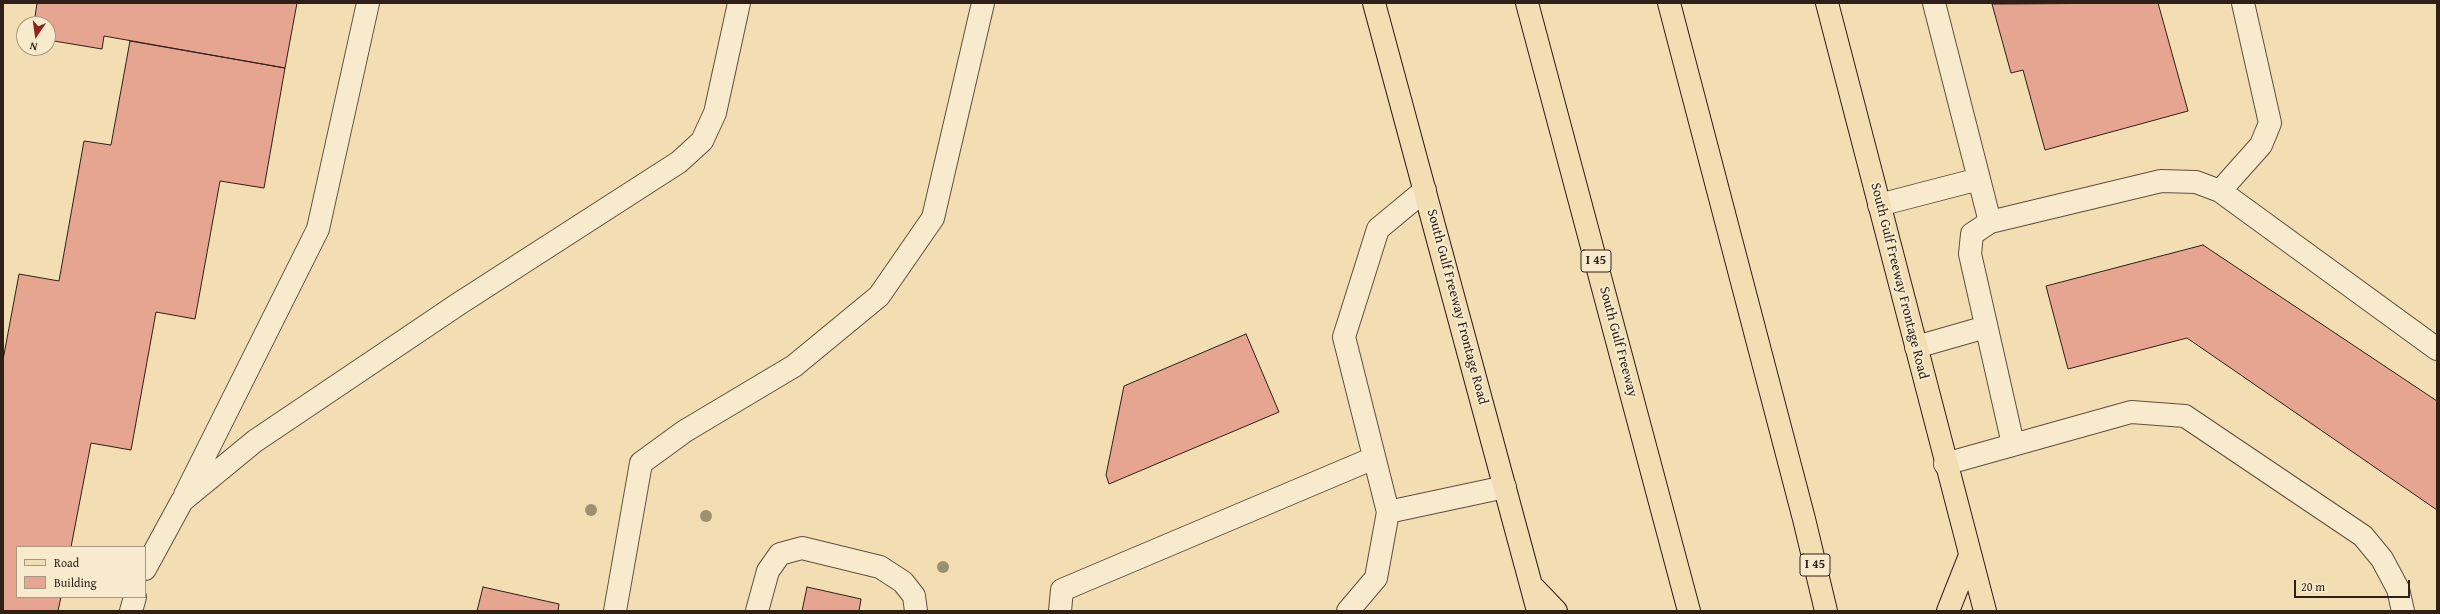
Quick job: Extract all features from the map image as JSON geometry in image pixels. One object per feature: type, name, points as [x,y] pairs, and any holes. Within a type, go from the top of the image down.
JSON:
[{"type":"main road","name":"South Gulf Freeway Frontage Road","points":[[1374,3],[1538,611]]},
{"type":"main road","name":"South Gulf Freeway","points":[[1527,3],[1689,611]]},
{"type":"main road","name":"I 45","points":[[1669,3],[1804,519],[1826,611]]},
{"type":"main road","name":"South Gulf Freeway Frontage Road","points":[[1828,3],[1945,464],[1985,611]]},
{"type":"main road","points":[[1948,611],[1970,558]]},
{"type":"main road","points":[[1531,584],[1556,611]]},
{"type":"lane","points":[[146,567],[182,501],[318,229],[368,3]]},
{"type":"lane","points":[[182,501],[261,437],[460,303],[678,162],[702,141],[715,113],[739,3]]},
{"type":"lane","points":[[615,611],[641,463],[685,431],[794,366],[879,296],[933,218],[983,3]]},
{"type":"lane","points":[[1934,3],[1990,222]]},
{"type":"lane","points":[[2220,191],[2261,145],[2270,123],[2243,3]]},
{"type":"lane","points":[[1879,205],[1979,179]]},
{"type":"lane","points":[[2013,444],[1970,254],[1972,234],[1990,222],[2161,181],[2196,182],[2220,191],[2437,349]]},
{"type":"lane","points":[[1348,611],[1376,578],[1388,512],[1344,337],[1378,229],[1425,190]]},
{"type":"lane","points":[[1916,347],[1986,327]]},
{"type":"lane","points":[[1945,464],[2130,412],[2185,416],[2363,536],[2382,559],[2398,589],[2403,611]]},
{"type":"lane","points":[[1060,611],[1062,590],[1374,458]]},
{"type":"lane","points":[[1388,512],[1505,486]]},
{"type":"lane","points":[[757,611],[768,571],[780,554],[802,548],[880,566],[903,582],[914,596],[916,611]]},
{"type":"lane","points":[[131,611],[135,598]]},
{"type":"building","points":[[37,3],[297,3],[285,68],[104,36],[102,49],[56,41],[56,16],[35,16]]},
{"type":"building","points":[[2158,3],[2188,111],[2045,150],[2023,70],[2011,73],[1992,4]]},
{"type":"building","points":[[130,41],[285,68],[264,188],[220,181],[195,319],[156,312],[131,450],[91,443],[71,546],[16,546],[16,598],[61,598],[58,611],[3,611],[3,360],[19,274],[59,281],[84,141],[111,145]]},
{"type":"building","points":[[2203,245],[2437,401],[2437,510],[2187,338],[2068,369],[2046,286]]},
{"type":"building","points":[[1246,334],[1279,412],[1109,484],[1106,475],[1124,386]]},
{"type":"building","points":[[483,587],[559,604],[558,611],[477,611]]},
{"type":"building","points":[[807,587],[861,599],[859,611],[802,611]]}]
